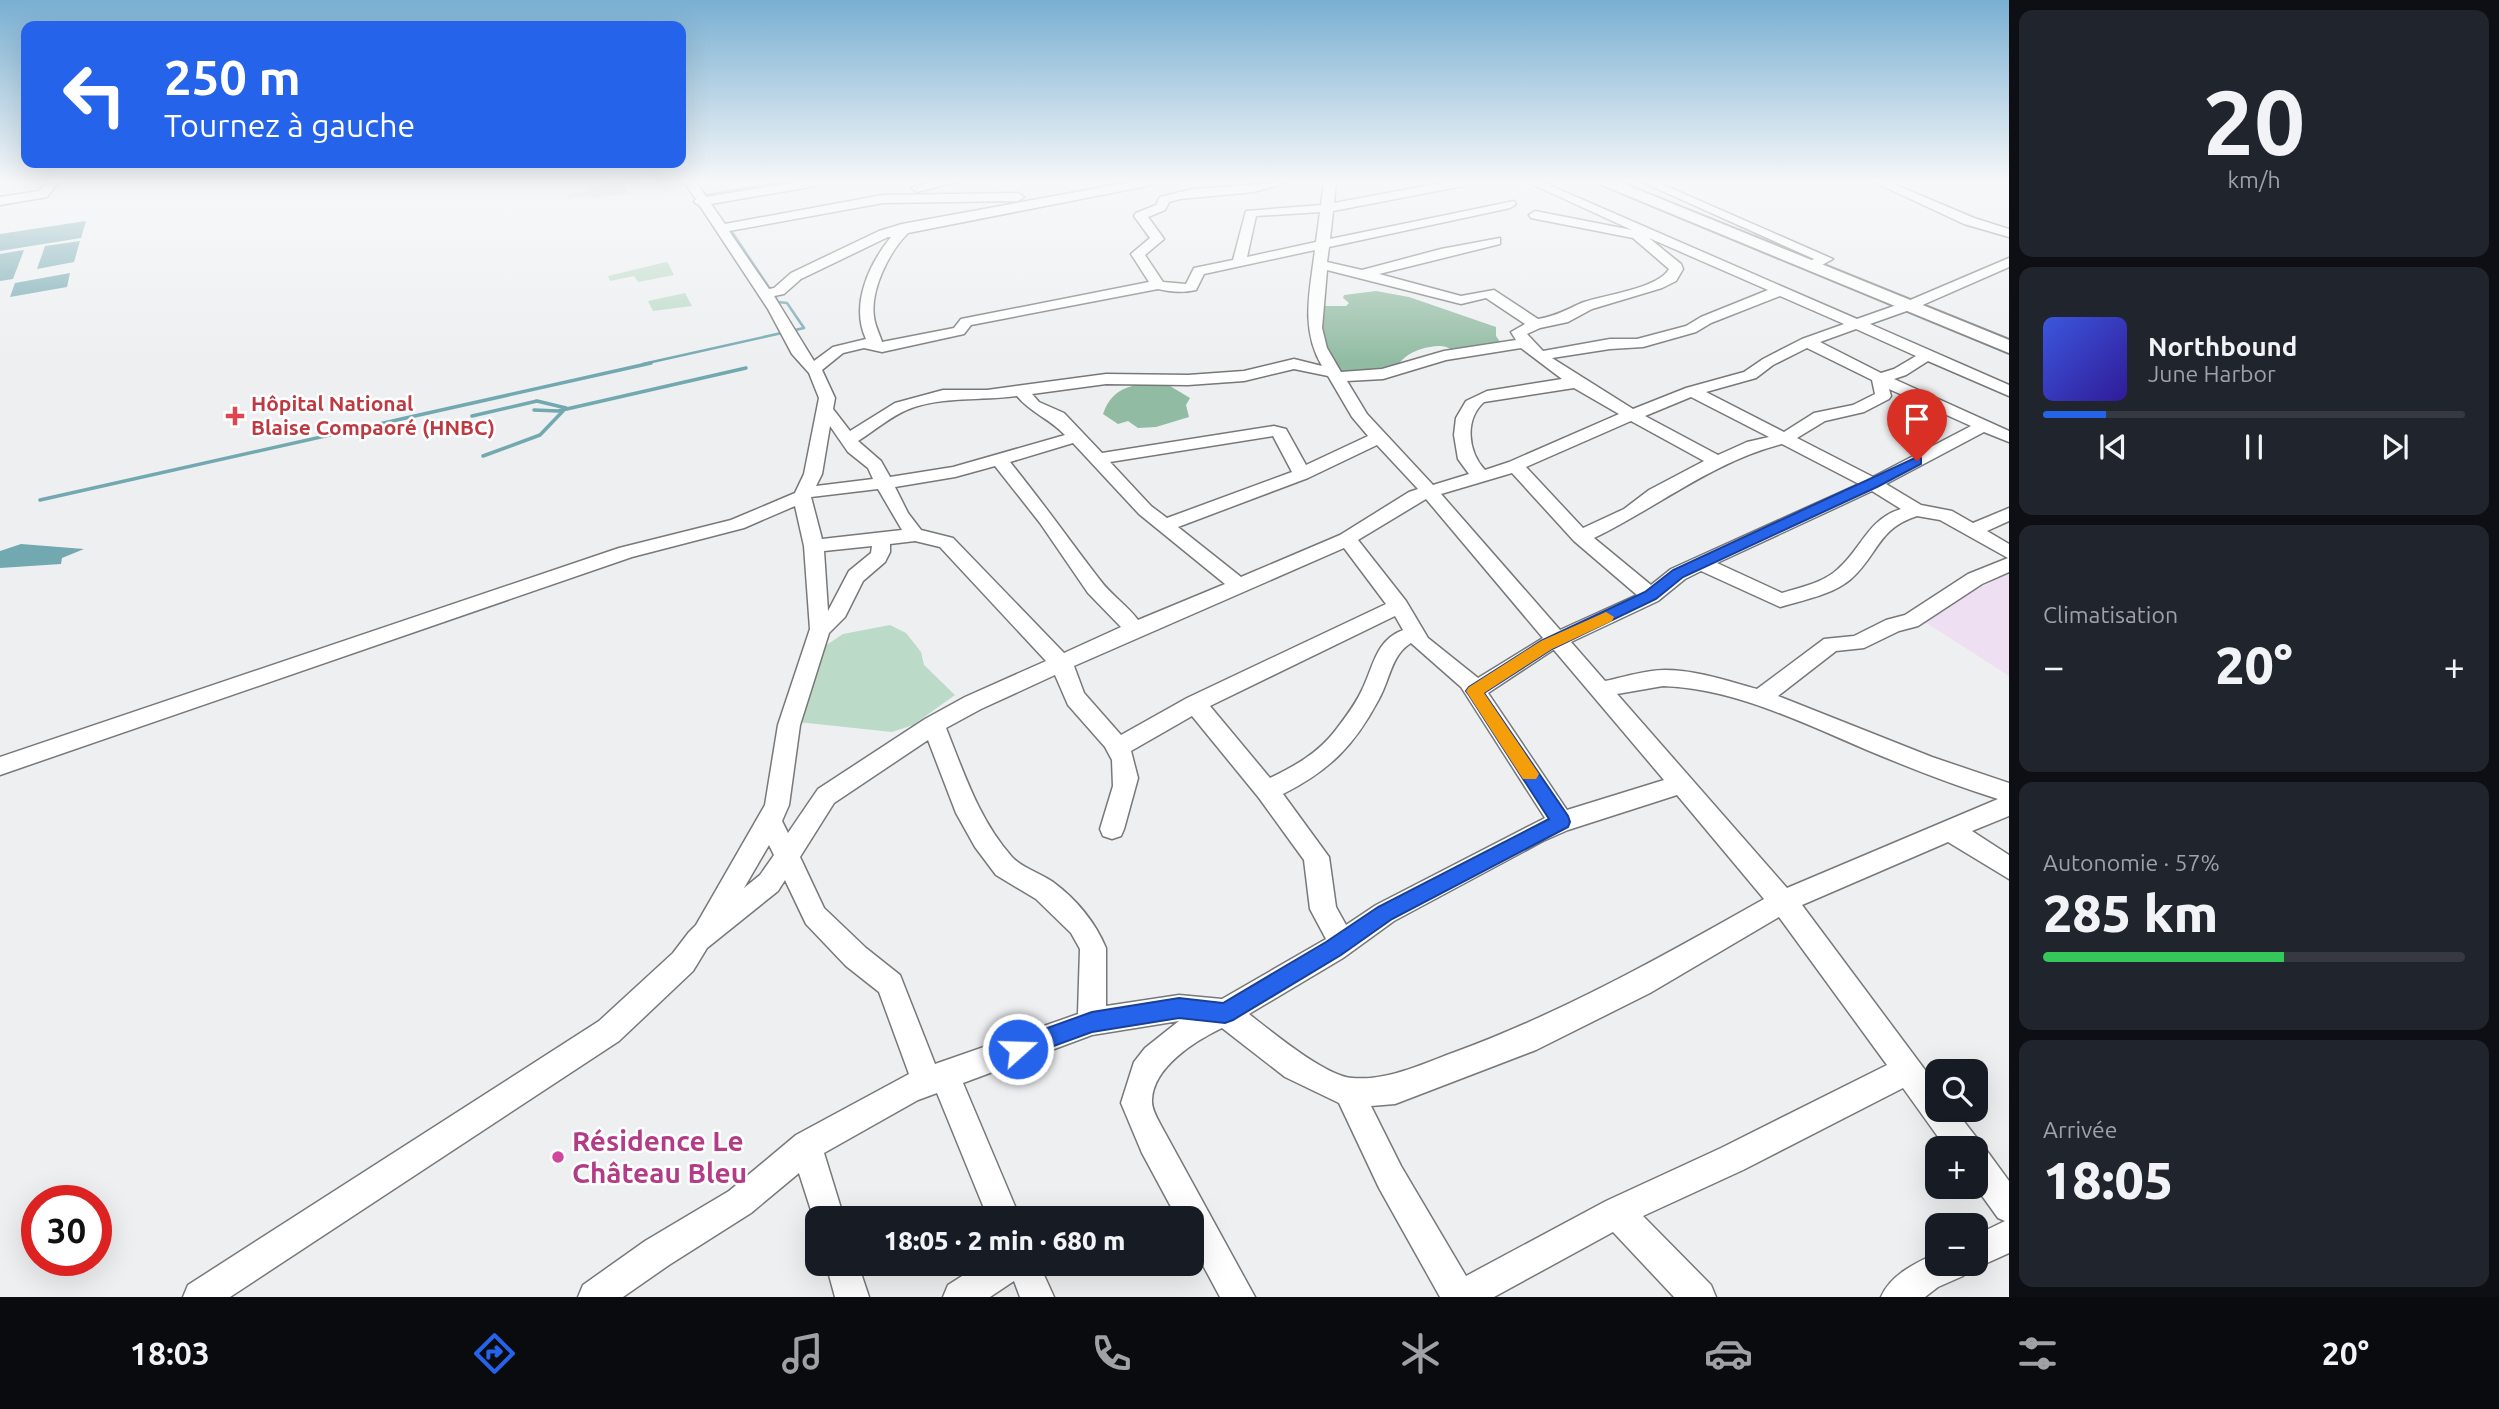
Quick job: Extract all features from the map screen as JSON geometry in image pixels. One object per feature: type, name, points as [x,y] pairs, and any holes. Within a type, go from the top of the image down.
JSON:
[{"type":"main road","points":[[1758,243],[1911,304]]},
{"type":"main road","points":[[1765,243],[2009,345]]},
{"type":"street","points":[[200,1297],[610,1031],[683,962],[722,905],[770,821],[777,805],[789,725],[820,629],[814,545],[804,494],[813,474],[827,398],[813,369],[800,354],[765,294],[730,243]]},
{"type":"street","points":[[765,294],[779,291],[796,276],[862,243]]},
{"type":"street","points":[[813,369],[838,350],[875,341],[869,329],[866,311],[874,281],[890,243]]},
{"type":"street","points":[[1153,243],[1138,254],[1158,285]]},
{"type":"street","points":[[1239,262],[1243,243]]},
{"type":"street","points":[[1322,243],[1315,328],[1319,348],[1360,417],[1429,491],[1783,902],[1956,1136]]},
{"type":"street","points":[[865,344],[881,347],[960,331],[966,322],[1158,285],[1178,289],[1191,287],[1199,271],[1239,262],[1321,254],[1364,243]]},
{"type":"street","points":[[1362,274],[1489,243]]},
{"type":"street","points":[[1647,243],[1674,264],[1676,269],[1671,278],[1657,285],[1587,306],[1563,319],[1536,324],[1518,332],[1523,343],[1574,383],[1717,460]]},
{"type":"street","points":[[1672,243],[2009,391]]},
{"type":"street","points":[[1787,243],[1825,259],[1815,263]]},
{"type":"street","points":[[1321,254],[1362,274],[1461,300],[1489,293],[1536,324]]},
{"type":"street","points":[[698,940],[769,883],[826,796],[933,725],[973,703],[1057,673],[1134,630],[1347,539],[1403,503],[1429,491],[1515,466],[1574,438],[1692,391],[1750,375],[1768,362],[1807,342],[1911,304],[2009,262]]},
{"type":"street","points":[[1540,357],[1558,351],[1609,344],[1638,344],[1692,329],[1706,320],[1781,290]]},
{"type":"street","points":[[1807,342],[2009,437]]},
{"type":"street","points":[[848,440],[901,407],[943,395],[987,395],[1106,379],[1188,380],[1244,376],[1294,364],[1334,375],[1383,374],[1444,356],[1523,343]]},
{"type":"street","points":[[1879,378],[1900,372],[1928,355]]},
{"type":"street","points":[[1581,537],[1644,506],[1655,494],[1717,460],[1785,438],[1820,417],[1858,409],[1883,396],[1879,378]]},
{"type":"street","points":[[1480,476],[1467,459],[1462,442],[1464,421],[1473,403],[1479,398],[1522,392],[1538,386],[1574,383]]},
{"type":"street","points":[[1021,390],[1032,405],[1058,417],[1146,510],[1238,584]]},
{"type":"street","points":[[1692,391],[1872,484],[1916,510],[1945,515],[2009,552]]},
{"type":"street","points":[[825,412],[829,413],[858,453],[874,465],[886,483],[900,515],[915,535]]},
{"type":"street","points":[[1475,691],[1558,640],[1651,596],[1678,574],[1872,484],[1983,426]]},
{"type":"street","points":[[1100,459],[1274,431],[1280,433],[1302,474]]},
{"type":"street","points":[[0,766],[593,563],[737,524],[804,494],[955,472],[1076,437]]},
{"type":"street","points":[[1164,526],[1302,474],[1378,438]]},
{"type":"street","points":[[1000,461],[1047,519],[1095,588],[1121,612],[1134,630]]},
{"type":"street","points":[[1515,466],[1581,537],[1651,596]]},
{"type":"street","points":[[1700,563],[1780,600],[1812,590],[1845,575],[1873,533],[1896,515],[1916,510]]},
{"type":"street","points":[[1972,531],[2009,514]]},
{"type":"street","points":[[814,545],[915,535],[946,542],[1118,748],[1126,771],[1122,797],[1112,829]]},
{"type":"street","points":[[820,629],[836,618],[850,584],[860,571],[880,554],[882,544],[879,538]]},
{"type":"street","points":[[1347,539],[1399,606],[1428,650],[1462,673],[1561,822]]},
{"type":"street","points":[[1760,699],[1831,644],[1857,643],[1893,625],[1911,621],[1975,579],[2009,564]]},
{"type":"street","points":[[1118,748],[1195,704],[1399,606]]},
{"type":"street","points":[[1267,791],[1306,772],[1341,741],[1375,685],[1385,652],[1397,640],[1416,633]]},
{"type":"street","points":[[1601,690],[1667,677],[1760,699],[1962,780],[2009,793]]},
{"type":"street","points":[[1195,704],[1267,791],[1316,857],[1323,909],[1342,943]]},
{"type":"street","points":[[933,725],[968,813],[984,840],[1004,867],[1045,891],[1080,925],[1093,948],[1092,1022]]},
{"type":"street","points":[[1238,1297],[1153,1142],[1136,1103],[1144,1072],[1155,1058],[1196,1026],[1225,1013],[1342,943],[1385,913],[1561,822],[1683,783]]},
{"type":"street","points":[[595,1297],[657,1253],[740,1202],[807,1146],[910,1088],[1092,1022],[1179,1008],[1225,1013],[1296,1067],[1349,1093],[1395,1089],[1526,1040],[1640,984],[1783,902],[2009,805]]},
{"type":"street","points":[[770,821],[815,916],[856,957],[890,984],[998,1206]]},
{"type":"street","points":[[1951,830],[2009,868]]},
{"type":"street","points":[[1349,1093],[1390,1177],[1460,1297],[1617,1212],[1732,1159],[1908,1070]]},
{"type":"street","points":[[807,1146],[824,1206]]},
{"type":"street","points":[[1988,1178],[2009,1207]]},
{"type":"street","points":[[1617,1212],[1699,1297]]},
{"type":"street","points":[[1988,1246],[2009,1236]]},
{"type":"street","points":[[846,1276],[852,1297]]},
{"type":"street","points":[[960,1297],[992,1276]]},
{"type":"street","points":[[1028,1276],[1037,1297]]},
{"type":"street","points":[[1898,1297],[1925,1276]]},
{"type":"shaded area","points":[[2009,572],[2009,676],[1922,620]]},
{"type":"green space","points":[[666,262],[674,275],[638,282],[634,276],[610,281],[608,276]]},
{"type":"green space","points":[[1376,291],[1409,297],[1496,327],[1496,336],[1503,346],[1474,351],[1455,351],[1443,346],[1428,347],[1405,357],[1397,367],[1341,375],[1331,368],[1318,321],[1307,310],[1316,306],[1346,306],[1349,303],[1343,298],[1344,295]]},
{"type":"green space","points":[[685,293],[692,306],[653,311],[648,301]]},
{"type":"green space","points":[[1154,383],[1170,386],[1190,398],[1186,405],[1189,417],[1156,427],[1138,428],[1128,421],[1118,424],[1103,414],[1111,398],[1117,393],[1137,385]]},
{"type":"green space","points":[[890,625],[906,633],[921,652],[924,665],[955,695],[913,725],[892,732],[798,722],[816,652],[843,634]]},
{"type":"water","points":[[0,243],[53,243],[0,251]]},
{"type":"water","points":[[80,243],[74,262],[37,269],[45,246]]},
{"type":"water","points":[[24,250],[13,279],[0,281],[0,254]]},
{"type":"water","points":[[70,273],[67,287],[10,297],[15,283]]},
{"type":"water","points":[[21,544],[84,549],[62,558],[61,564],[0,568],[0,551]]},
{"type":"waterway","points":[[739,243],[770,289]]},
{"type":"waterway","points":[[643,364],[804,328],[787,303],[778,302],[775,296]]},
{"type":"waterway","points":[[40,500],[651,363]]},
{"type":"waterway","points":[[534,410],[558,411],[746,368]]},
{"type":"waterway","points":[[472,416],[537,401],[566,408]]},
{"type":"waterway","points":[[483,456],[540,435],[563,411]]},
{"type":"slow traffic","points":[[1530,774],[1475,691],[1546,645],[1606,617]]},
{"type":"place","name":"Hôpital National Blaise Compaoré (HNBC)","points":[[235,416]]},
{"type":"place","name":"Résidence Le Château Bleu","points":[[558,1157]]},
{"type":"route","points":[[1018,1049],[1092,1022],[1179,1008],[1225,1013],[1334,948],[1385,913],[1561,822],[1475,691],[1546,645],[1651,596],[1678,574],[1917,461]]}]
